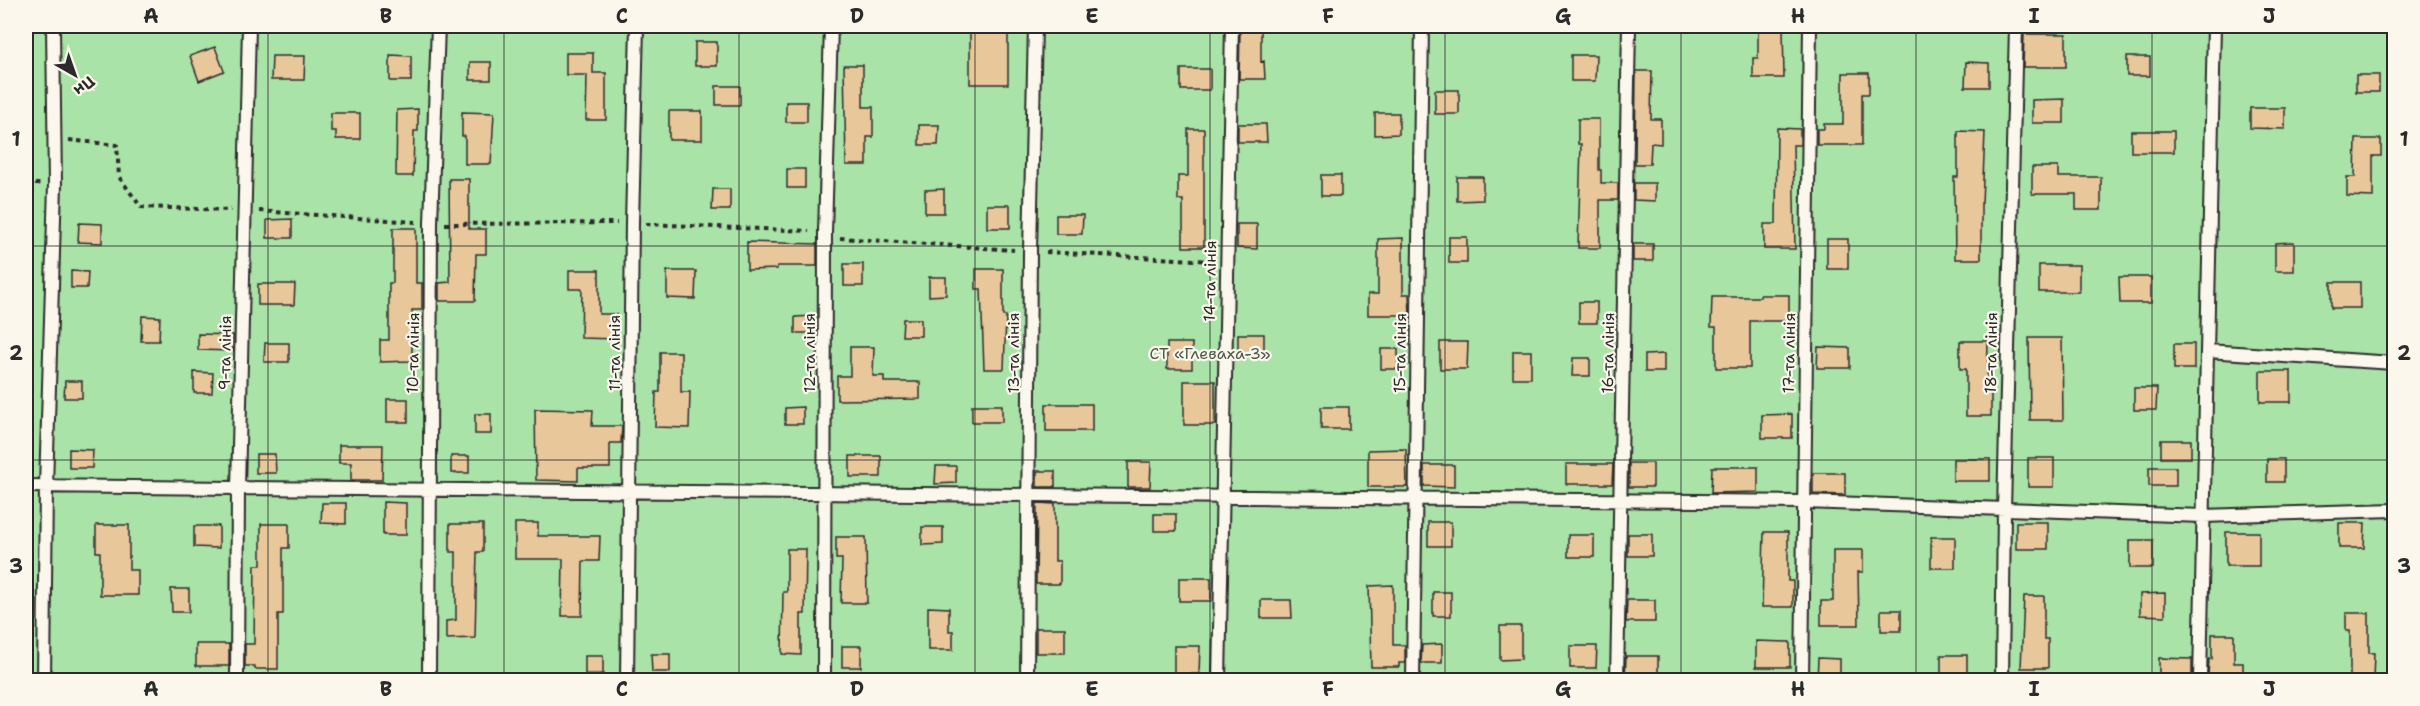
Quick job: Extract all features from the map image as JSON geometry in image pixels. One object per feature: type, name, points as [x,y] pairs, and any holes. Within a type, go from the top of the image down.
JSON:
[{"type":"lane","points":[[44,681],[46,487],[55,185],[53,26]]},
{"type":"lane","name":"9-та лінія","points":[[237,681],[238,488],[249,26]]},
{"type":"lane","name":"10-та лінія","points":[[429,681],[428,490],[431,223],[438,26]]},
{"type":"lane","name":"11-та лінія","points":[[627,681],[636,26]]},
{"type":"lane","name":"12-та лінія","points":[[824,681],[825,232],[831,26]]},
{"type":"lane","name":"13-та лінія","points":[[1027,681],[1030,251],[1035,26]]},
{"type":"lane","name":"14-та лінія","points":[[1219,681],[1232,26]]},
{"type":"lane","name":"15-та лінія","points":[[1413,681],[1422,26]]},
{"type":"lane","name":"16-та лінія","points":[[1617,681],[1629,26]]},
{"type":"lane","name":"17-та лінія","points":[[1802,681],[1810,26]]},
{"type":"lane","name":"18-та лінія","points":[[2002,681],[2016,26]]},
{"type":"lane","points":[[2200,681],[2214,26]]},
{"type":"lane","points":[[2207,351],[2394,363]]},
{"type":"lane","points":[[26,486],[1804,501],[2203,516],[2394,510]]},
{"type":"lane","points":[[2394,673],[2394,681]]},
{"type":"path","points":[[65,140],[117,145],[118,177],[141,207],[306,213],[431,223],[632,223],[825,232],[843,239],[1227,261]]},
{"type":"path","points":[[26,184],[55,185]]},
{"type":"green space","name":"СТ «Глеваха-3»","points":[[26,26],[2394,26],[2394,680],[26,680]]},
{"type":"building","points":[[970,26],[1008,26],[1008,84],[970,84]]},
{"type":"building","points":[[1758,26],[1783,26],[1784,78],[1753,78],[1753,58],[1758,58]]},
{"type":"building","points":[[1261,29],[1261,62],[1264,61],[1265,79],[1239,79],[1240,30]]},
{"type":"building","points":[[2024,34],[2066,34],[2066,67],[2023,67]]},
{"type":"building","points":[[695,42],[717,42],[717,66],[695,66]]},
{"type":"building","points":[[215,47],[224,71],[199,81],[190,56]]},
{"type":"building","points":[[566,53],[593,53],[593,73],[606,73],[606,120],[586,120],[587,75],[566,75]]},
{"type":"building","points":[[390,55],[411,56],[411,81],[390,81]]},
{"type":"building","points":[[1571,55],[1596,55],[1595,81],[1571,81]]},
{"type":"building","points":[[272,56],[305,56],[304,80],[271,80]]},
{"type":"building","points":[[2127,57],[2150,57],[2150,76],[2127,76]]},
{"type":"building","points":[[470,62],[491,62],[491,80],[470,80]]},
{"type":"building","points":[[1966,62],[1989,63],[1989,87],[1965,87]]},
{"type":"building","points":[[844,65],[863,65],[863,107],[873,107],[873,137],[867,137],[867,165],[846,165]]},
{"type":"building","points":[[1181,69],[1210,69],[1210,90],[1181,90]]},
{"type":"building","points":[[1636,71],[1652,71],[1651,119],[1661,119],[1661,144],[1651,143],[1650,164],[1635,164]]},
{"type":"building","points":[[1843,73],[1869,73],[1869,94],[1862,94],[1862,145],[1817,145],[1817,129],[1824,129],[1824,124],[1843,124]]},
{"type":"building","points":[[2356,75],[2379,75],[2379,92],[2356,92]]},
{"type":"building","points":[[716,86],[740,86],[740,105],[716,105]]},
{"type":"building","points":[[1435,90],[1459,90],[1459,114],[1435,114]]},
{"type":"building","points":[[2064,99],[2064,123],[2032,123],[2032,100]]},
{"type":"building","points":[[786,102],[807,102],[807,122],[786,122]]},
{"type":"building","points":[[2250,108],[2285,108],[2285,129],[2250,128]]},
{"type":"building","points":[[418,109],[418,131],[414,131],[413,176],[396,176],[397,110]]},
{"type":"building","points":[[669,111],[702,111],[702,140],[669,140]]},
{"type":"building","points":[[462,112],[494,113],[491,164],[465,164]]},
{"type":"building","points":[[331,113],[360,113],[360,139],[336,139],[336,131],[331,131]]},
{"type":"building","points":[[1375,113],[1399,113],[1399,134],[1375,135]]},
{"type":"building","points":[[1578,119],[1599,119],[1601,183],[1618,183],[1618,200],[1600,200],[1600,248],[1578,248],[1581,144],[1578,144]]},
{"type":"building","points":[[1238,124],[1266,124],[1267,142],[1238,142]]},
{"type":"building","points":[[919,125],[939,125],[938,145],[919,145]]},
{"type":"building","points":[[1777,128],[1800,129],[1800,145],[1793,145],[1795,249],[1764,249],[1764,224],[1776,224]]},
{"type":"building","points":[[1188,129],[1204,129],[1204,247],[1183,247],[1183,200],[1178,200],[1178,176],[1188,176]]},
{"type":"building","points":[[1958,131],[1985,132],[1981,259],[1955,259],[1954,177],[1958,177]]},
{"type":"building","points":[[2131,131],[2174,131],[2174,152],[2131,152]]},
{"type":"building","points":[[2356,139],[2381,139],[2381,156],[2373,156],[2373,197],[2347,196],[2347,177],[2355,177]]},
{"type":"building","points":[[2032,167],[2058,167],[2058,177],[2101,177],[2101,210],[2076,210],[2076,194],[2032,194]]},
{"type":"building","points":[[787,169],[805,169],[805,188],[787,188]]},
{"type":"building","points":[[1321,175],[1341,175],[1341,196],[1321,196]]},
{"type":"building","points":[[1457,177],[1483,177],[1483,200],[1457,201]]},
{"type":"building","points":[[449,179],[469,179],[469,229],[486,229],[486,254],[476,254],[475,301],[439,301],[439,283],[450,282]]},
{"type":"building","points":[[1634,183],[1655,183],[1655,201],[1634,200]]},
{"type":"building","points":[[713,189],[730,189],[730,210],[712,210]]},
{"type":"building","points":[[944,189],[944,213],[925,213],[925,190]]},
{"type":"building","points":[[987,205],[1010,205],[1010,228],[987,228]]},
{"type":"building","points":[[1056,215],[1083,215],[1082,234],[1056,234]]},
{"type":"building","points":[[292,219],[292,238],[267,238],[267,220]]},
{"type":"building","points":[[79,223],[102,224],[102,243],[78,242]]},
{"type":"building","points":[[1237,224],[1257,224],[1257,249],[1237,248]]},
{"type":"building","points":[[393,228],[416,228],[416,283],[422,283],[422,310],[412,310],[412,361],[380,362],[380,340],[389,340],[389,283],[393,283]]},
{"type":"building","points":[[1449,237],[1467,237],[1467,263],[1449,263]]},
{"type":"building","points":[[1403,238],[1403,294],[1409,294],[1410,315],[1368,315],[1368,294],[1378,294],[1378,239]]},
{"type":"building","points":[[1827,239],[1848,239],[1848,269],[1827,269]]},
{"type":"building","points":[[747,242],[817,244],[817,266],[777,266],[777,269],[747,270]]},
{"type":"building","points":[[2294,242],[2294,271],[2275,271],[2275,243]]},
{"type":"building","points":[[1633,244],[1653,244],[1653,261],[1633,261]]},
{"type":"building","points":[[844,264],[863,264],[863,286],[844,286]]},
{"type":"building","points":[[2039,265],[2079,265],[2079,292],[2039,292]]},
{"type":"building","points":[[976,269],[1003,269],[1003,316],[1006,316],[1004,369],[984,369],[981,289],[976,289]]},
{"type":"building","points":[[569,270],[599,270],[599,314],[617,314],[617,339],[581,338],[582,289],[569,289]]},
{"type":"building","points":[[71,271],[88,272],[87,288],[71,288]]},
{"type":"building","points":[[667,271],[696,271],[695,299],[667,298]]},
{"type":"building","points":[[929,277],[946,277],[946,295],[929,296]]},
{"type":"building","points":[[2119,277],[2151,277],[2151,303],[2120,303]]},
{"type":"building","points":[[2331,282],[2360,282],[2360,308],[2331,308]]},
{"type":"building","points":[[258,284],[295,284],[294,305],[258,305]]},
{"type":"building","points":[[1760,295],[1789,295],[1789,321],[1750,321],[1750,368],[1716,368],[1716,327],[1711,327],[1712,297],[1760,297]]},
{"type":"building","points":[[1579,302],[1597,302],[1597,323],[1579,323]]},
{"type":"building","points":[[142,316],[160,317],[159,341],[141,341]]},
{"type":"building","points":[[815,316],[815,333],[795,333],[795,317]]},
{"type":"building","points":[[903,319],[921,319],[921,336],[902,336]]},
{"type":"building","points":[[198,334],[233,335],[233,351],[198,350]]},
{"type":"building","points":[[1238,334],[1264,334],[1264,354],[1238,355]]},
{"type":"building","points":[[2029,338],[2062,338],[2063,420],[2030,420]]},
{"type":"building","points":[[1960,341],[1988,341],[1987,388],[1991,388],[1991,416],[1966,416],[1966,369],[1960,369]]},
{"type":"building","points":[[1440,342],[1468,342],[1467,369],[1440,369]]},
{"type":"building","points":[[265,343],[289,343],[289,362],[264,362]]},
{"type":"building","points":[[1167,343],[1192,343],[1192,369],[1167,369]]},
{"type":"building","points":[[2174,344],[2194,344],[2194,369],[2174,369]]},
{"type":"building","points":[[850,347],[874,347],[873,376],[884,376],[884,382],[920,382],[920,399],[837,400],[837,376],[850,376]]},
{"type":"building","points":[[1818,347],[1850,348],[1850,368],[1817,368]]},
{"type":"building","points":[[1381,349],[1398,349],[1398,369],[1381,369]]},
{"type":"building","points":[[1513,351],[1531,351],[1531,378],[1513,378]]},
{"type":"building","points":[[660,352],[681,352],[681,392],[690,392],[689,428],[655,427],[656,392],[660,392]]},
{"type":"building","points":[[1664,354],[1664,372],[1645,372],[1645,355]]},
{"type":"building","points":[[1573,358],[1590,358],[1590,376],[1572,376]]},
{"type":"building","points":[[2260,371],[2291,371],[2291,402],[2260,402]]},
{"type":"building","points":[[194,372],[213,373],[212,393],[194,393]]},
{"type":"building","points":[[65,381],[82,381],[82,398],[64,398]]},
{"type":"building","points":[[1184,381],[1215,381],[1215,425],[1184,425]]},
{"type":"building","points":[[2134,388],[2157,388],[2156,410],[2134,410]]},
{"type":"building","points":[[387,399],[408,399],[408,422],[387,422]]},
{"type":"building","points":[[1046,404],[1092,404],[1092,431],[1046,431]]},
{"type":"building","points":[[972,405],[1002,405],[1002,422],[972,422]]},
{"type":"building","points":[[803,407],[803,424],[785,424],[785,408]]},
{"type":"building","points":[[1321,407],[1349,407],[1349,429],[1321,429]]},
{"type":"building","points":[[535,409],[593,410],[592,426],[622,426],[621,443],[610,443],[610,468],[578,468],[578,481],[536,480]]},
{"type":"building","points":[[475,414],[491,414],[491,434],[475,434]]},
{"type":"building","points":[[1792,414],[1792,438],[1762,438],[1762,415]]},
{"type":"building","points":[[2161,440],[2191,440],[2191,458],[2161,458]]},
{"type":"building","points":[[339,445],[383,445],[382,480],[351,480],[351,463],[339,463]]},
{"type":"building","points":[[69,449],[93,450],[92,468],[69,468]]},
{"type":"building","points":[[1406,449],[1407,487],[1368,487],[1368,450]]},
{"type":"building","points":[[256,454],[275,454],[276,473],[256,473]]},
{"type":"building","points":[[451,456],[469,456],[469,473],[451,473]]},
{"type":"building","points":[[850,456],[881,456],[881,477],[850,477]]},
{"type":"building","points":[[2028,458],[2054,458],[2054,487],[2028,487]]},
{"type":"building","points":[[1953,459],[1990,459],[1990,481],[1953,481]]},
{"type":"building","points":[[2267,459],[2284,459],[2284,482],[2267,482]]},
{"type":"building","points":[[1128,462],[1151,462],[1150,487],[1128,487]]},
{"type":"building","points":[[1629,463],[1653,463],[1653,487],[1629,487]]},
{"type":"building","points":[[1566,464],[1613,464],[1612,484],[1566,484]]},
{"type":"building","points":[[1424,465],[1454,465],[1454,487],[1424,486]]},
{"type":"building","points":[[936,466],[956,466],[956,483],[935,484]]},
{"type":"building","points":[[1712,467],[1758,467],[1758,492],[1711,493]]},
{"type":"building","points":[[2149,467],[2176,467],[2176,486],[2149,486]]},
{"type":"building","points":[[1037,471],[1055,471],[1055,487],[1037,487]]},
{"type":"building","points":[[1813,473],[1845,473],[1845,495],[1813,494]]},
{"type":"building","points":[[383,502],[406,503],[406,535],[383,535]]},
{"type":"building","points":[[322,503],[346,503],[346,524],[321,523]]},
{"type":"building","points":[[1037,503],[1055,504],[1055,561],[1060,561],[1060,584],[1036,584]]},
{"type":"building","points":[[1154,514],[1176,514],[1176,531],[1154,531]]},
{"type":"building","points":[[1428,522],[1451,522],[1451,546],[1428,546]]},
{"type":"building","points":[[2016,522],[2048,522],[2048,549],[2016,549]]},
{"type":"building","points":[[515,523],[538,523],[538,536],[600,536],[599,561],[583,561],[582,616],[562,616],[563,559],[515,559]]},
{"type":"building","points":[[2339,523],[2365,523],[2364,548],[2339,548]]},
{"type":"building","points":[[261,524],[289,524],[289,548],[283,548],[283,614],[278,614],[278,669],[255,669],[255,666],[245,666],[245,644],[254,644],[255,565],[261,565]]},
{"type":"building","points":[[450,524],[483,524],[483,552],[477,552],[475,638],[446,639],[446,621],[456,620],[456,552],[450,552]]},
{"type":"building","points":[[96,525],[129,525],[129,570],[138,570],[138,595],[100,595],[100,552],[96,552]]},
{"type":"building","points":[[194,526],[219,526],[219,548],[194,547]]},
{"type":"building","points":[[922,527],[943,527],[943,544],[922,545]]},
{"type":"building","points":[[1764,532],[1788,532],[1788,581],[1793,581],[1793,607],[1762,607]]},
{"type":"building","points":[[2226,532],[2259,532],[2259,566],[2226,566]]},
{"type":"building","points":[[1628,534],[1652,534],[1652,556],[1628,556]]},
{"type":"building","points":[[1568,535],[1594,535],[1594,557],[1568,557]]},
{"type":"building","points":[[836,537],[866,537],[867,603],[841,603],[842,559],[836,559]]},
{"type":"building","points":[[1931,537],[1955,537],[1955,568],[1931,568]]},
{"type":"building","points":[[2130,540],[2153,540],[2153,568],[2130,568]]},
{"type":"building","points":[[787,549],[806,549],[805,614],[801,614],[801,655],[782,654],[783,592],[787,592]]},
{"type":"building","points":[[1833,550],[1863,550],[1863,572],[1858,572],[1859,625],[1821,625],[1821,601],[1833,601]]},
{"type":"building","points":[[1179,578],[1211,578],[1211,601],[1179,601]]},
{"type":"building","points":[[1393,585],[1393,645],[1405,645],[1405,663],[1399,663],[1399,667],[1371,667],[1369,586]]},
{"type":"building","points":[[171,589],[189,589],[189,612],[172,612]]},
{"type":"building","points":[[1433,592],[1451,592],[1451,616],[1433,616]]},
{"type":"building","points":[[2165,593],[2165,616],[2140,615],[2140,594]]},
{"type":"building","points":[[2024,596],[2044,596],[2044,639],[2048,639],[2048,668],[2021,668]]},
{"type":"building","points":[[1261,600],[1291,600],[1292,618],[1261,618]]},
{"type":"building","points":[[1627,600],[1655,600],[1655,622],[1626,622]]},
{"type":"building","points":[[928,607],[949,608],[949,631],[953,631],[953,650],[928,650]]},
{"type":"building","points":[[1881,610],[1901,610],[1901,631],[1881,631]]},
{"type":"building","points":[[2346,613],[2369,613],[2369,653],[2374,653],[2373,681],[2350,681],[2350,631],[2346,631]]},
{"type":"building","points":[[1500,626],[1521,626],[1521,659],[1500,660]]},
{"type":"building","points":[[1036,628],[1065,628],[1065,653],[1036,653]]},
{"type":"building","points":[[2212,634],[2234,634],[2234,663],[2243,663],[2243,681],[2215,681],[2215,676],[2208,676],[2209,659],[2212,659]]},
{"type":"building","points":[[1756,641],[1790,642],[1790,667],[1756,667]]},
{"type":"building","points":[[196,644],[229,644],[229,666],[196,666]]},
{"type":"building","points":[[1442,644],[1442,663],[1421,663],[1422,645]]},
{"type":"building","points":[[842,646],[861,646],[861,667],[842,667]]},
{"type":"building","points":[[1174,646],[1200,646],[1199,674],[1174,674]]},
{"type":"building","points":[[1570,646],[1597,646],[1596,668],[1570,668]]},
{"type":"building","points":[[651,654],[670,654],[670,672],[652,672]]},
{"type":"building","points":[[1941,655],[1967,655],[1967,679],[1941,680]]},
{"type":"building","points":[[585,656],[603,656],[603,674],[585,674]]},
{"type":"building","points":[[1626,656],[1658,656],[1658,680],[1625,680]]},
{"type":"building","points":[[1818,658],[1840,659],[1840,681],[1817,681]]},
{"type":"building","points":[[2159,658],[2192,659],[2192,676],[2159,676]]}]
